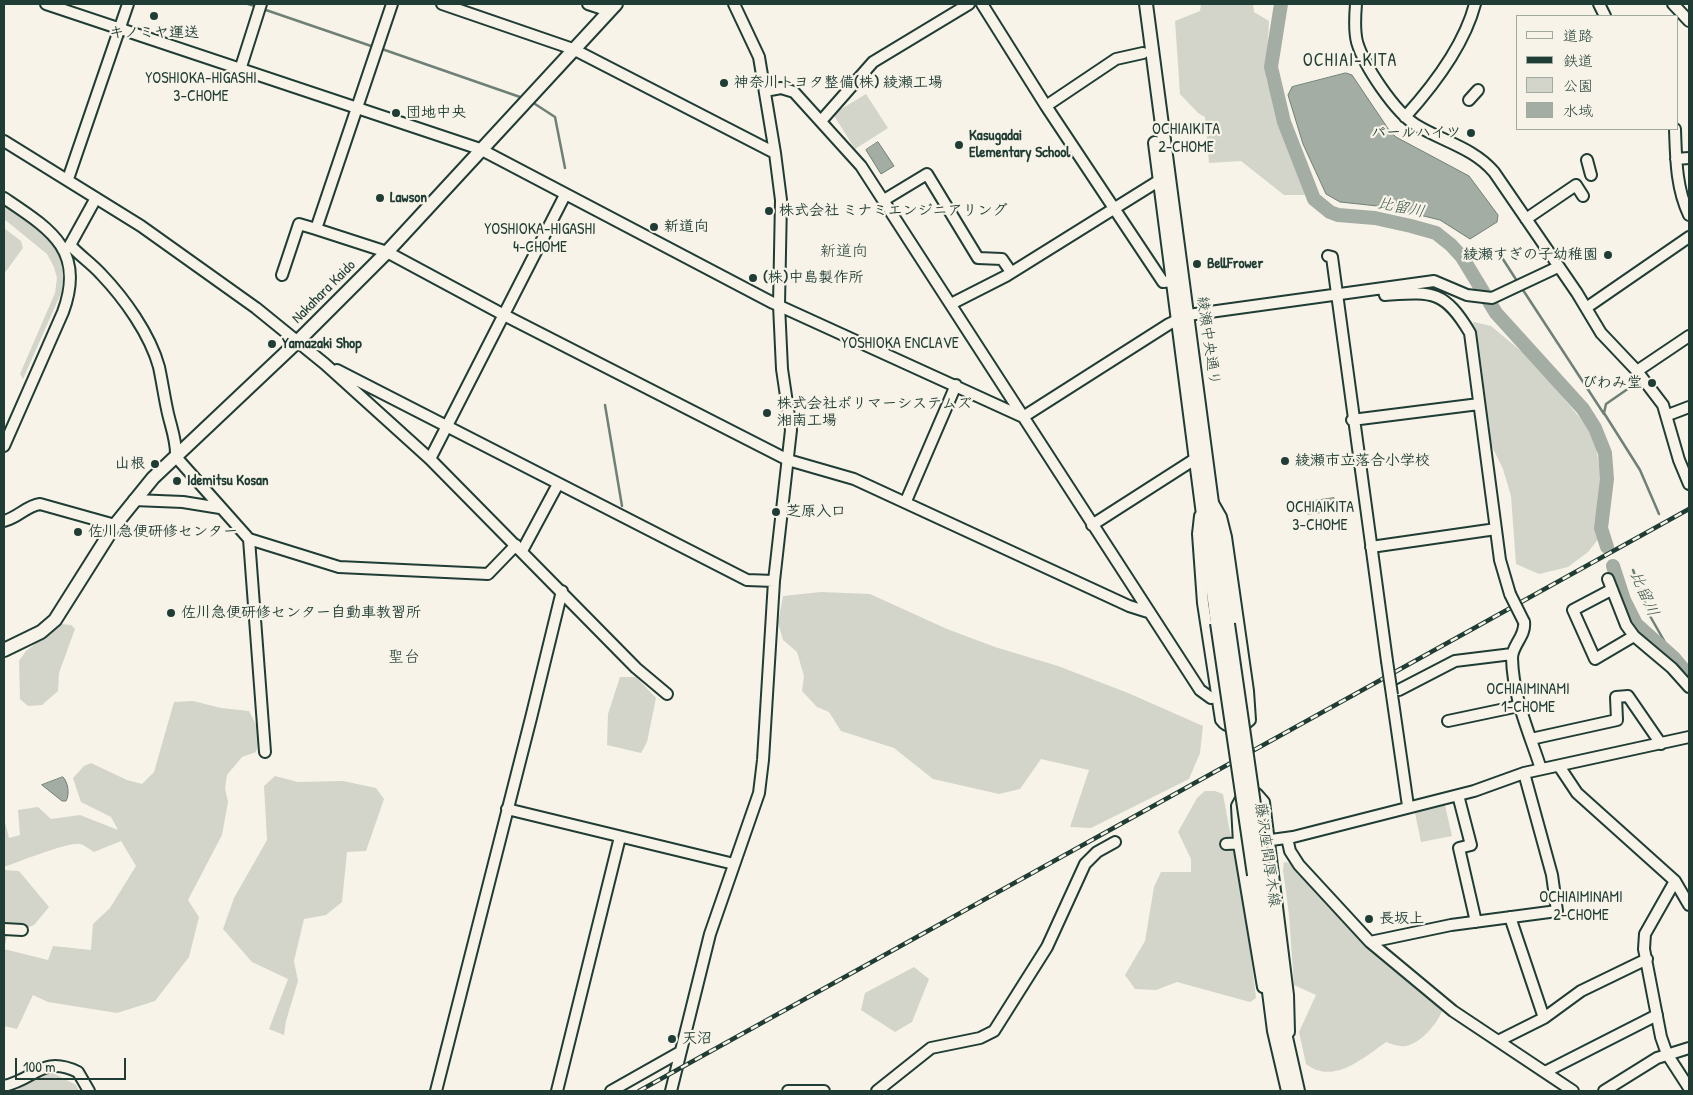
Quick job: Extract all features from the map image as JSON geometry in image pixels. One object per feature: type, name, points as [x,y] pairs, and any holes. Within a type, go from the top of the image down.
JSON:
[{"type":"main road","name":"綾瀬中央通り","points":[[1137,4],[1174,281],[1184,317],[1195,459],[1207,503]]},
{"type":"main road","name":"綾瀬中央通り","points":[[1146,4],[1222,624]]},
{"type":"main road","name":"Nakahara Kaido","points":[[4,650],[41,632],[55,620],[115,525],[134,500],[387,252],[480,149],[613,8]]},
{"type":"main road","name":"Nakahara Kaido","points":[[4,646],[41,627],[62,608]]},
{"type":"main road","name":"藤沢座間厚木線","points":[[1222,624],[1259,875],[1289,1055],[1298,1091]]},
{"type":"main road","name":"藤沢座間厚木線","points":[[1259,875],[1274,1031],[1288,1091]]},
{"type":"street","points":[[46,4],[480,149],[565,195],[780,305],[1024,417]]},
{"type":"street","points":[[68,179],[128,4]]},
{"type":"street","points":[[316,229],[392,4]]},
{"type":"street","points":[[442,4],[573,49],[775,153]]},
{"type":"street","points":[[588,4],[613,8]]},
{"type":"street","points":[[671,1091],[710,934],[759,794],[762,776],[774,581],[788,460],[790,414],[782,369],[780,305],[781,200],[775,153],[754,45],[734,4]]},
{"type":"street","points":[[821,121],[873,62],[970,4]]},
{"type":"street","points":[[982,4],[1046,106],[1163,282],[1174,281]]},
{"type":"street","points":[[1356,4],[1356,33],[1360,50],[1378,81],[1405,117],[1487,163],[1606,340],[1636,371],[1659,399],[1668,415],[1679,460],[1689,484]]},
{"type":"street","points":[[1405,117],[1436,80],[1464,31],[1475,4]]},
{"type":"street","points":[[1673,4],[1689,21]]},
{"type":"street","points":[[240,70],[260,7]]},
{"type":"street","points":[[1046,106],[1116,59],[1143,53]]},
{"type":"street","points":[[764,90],[781,88],[794,92],[862,166],[1200,690],[1206,696],[1217,697],[1248,691]]},
{"type":"street","points":[[1469,100],[1478,90]]},
{"type":"street","points":[[1676,130],[1676,159],[1683,201],[1689,215]]},
{"type":"street","points":[[4,140],[68,179],[232,291],[325,364],[430,459],[636,668],[666,694]]},
{"type":"street","points":[[1676,159],[1689,158]]},
{"type":"street","points":[[1587,160],[1592,175]]},
{"type":"street","points":[[884,200],[927,174],[978,258],[1002,259],[1011,272]]},
{"type":"street","points":[[951,304],[1011,272],[1160,180]]},
{"type":"street","points":[[1526,219],[1576,185],[1583,196]]},
{"type":"street","points":[[430,459],[565,195]]},
{"type":"street","points":[[4,198],[53,233],[70,262],[72,276],[69,296],[4,446]]},
{"type":"street","points":[[96,198],[70,245],[81,258],[100,273],[126,306],[147,339],[158,366],[169,422],[176,444],[176,457],[249,539],[339,566],[488,574],[519,548],[558,484]]},
{"type":"street","points":[[282,275],[299,224],[387,252],[504,315],[788,460],[854,478],[1129,606],[1148,612]]},
{"type":"street","points":[[1586,308],[1689,238]]},
{"type":"street","points":[[1328,256],[1332,257],[1352,420],[1372,547],[1387,661],[1396,693],[1408,806]]},
{"type":"street","points":[[70,262],[81,258]]},
{"type":"street","points":[[1024,417],[1184,317],[1434,281],[1466,295],[1486,298],[1558,267]]},
{"type":"street","points":[[1383,288],[1385,295],[1425,292],[1445,300],[1470,333],[1502,571],[1510,594],[1524,622],[1521,639],[1512,654],[1518,706],[1541,769]]},
{"type":"street","points":[[1636,371],[1689,336]]},
{"type":"street","points":[[325,364],[748,580],[774,581]]},
{"type":"street","points":[[906,501],[956,386]]},
{"type":"street","points":[[1352,420],[1479,404]]},
{"type":"street","points":[[1668,415],[1689,407]]},
{"type":"street","points":[[1092,525],[1195,459]]},
{"type":"street","points":[[134,500],[183,502],[220,508]]},
{"type":"street","points":[[1207,503],[1221,516],[1231,566],[1252,716],[1245,725],[1228,727],[1223,724],[1217,697],[1204,603],[1198,534],[1207,503]]},
{"type":"street","points":[[4,521],[16,518],[32,505],[40,504],[115,525]]},
{"type":"street","points":[[1372,547],[1496,529]]},
{"type":"street","points":[[249,539],[265,752]]},
{"type":"street","points":[[1608,579],[1626,626],[1634,636],[1672,668],[1689,687]]},
{"type":"street","points":[[1611,590],[1573,610],[1595,659],[1634,636]]},
{"type":"street","points":[[436,1091],[562,592]]},
{"type":"street","points":[[1396,693],[1455,661],[1512,654]]},
{"type":"street","points":[[1531,739],[1617,720],[1616,697],[1628,696],[1661,744]]},
{"type":"street","points":[[1448,721],[1518,706]]},
{"type":"street","points":[[1226,844],[1287,838],[1408,806],[1458,795],[1524,773],[1689,737]]},
{"type":"street","points":[[1559,766],[1577,793],[1675,881],[1689,905]]},
{"type":"street","points":[[1370,942],[1422,930],[1557,911],[1552,875],[1524,773]]},
{"type":"street","points":[[1274,1031],[1258,961],[1239,844],[1238,801],[1249,794],[1257,794],[1264,802],[1270,840],[1288,995],[1289,1055]]},
{"type":"street","points":[[1458,795],[1471,845],[1459,848],[1476,922]]},
{"type":"street","points":[[507,809],[734,864]]},
{"type":"street","points":[[557,1091],[620,837]]},
{"type":"street","points":[[1287,838],[1290,851],[1298,865],[1370,942],[1453,1011],[1573,1091]]},
{"type":"street","points":[[877,1091],[931,1048],[980,1038],[994,1032],[1046,947],[1085,864],[1097,852],[1115,842]]},
{"type":"street","points":[[1675,881],[1645,934],[1644,949],[1660,1036],[1667,1054],[1689,1088]]},
{"type":"street","points":[[1510,917],[1544,1018]]},
{"type":"street","points":[[4,929],[22,930]]},
{"type":"street","points":[[1498,1041],[1544,1018],[1582,990],[1647,959]]},
{"type":"street","points":[[1546,1072],[1657,1015]]},
{"type":"street","points":[[1604,1091],[1667,1054],[1689,1048]]},
{"type":"street","points":[[611,1091],[680,1052]]},
{"type":"street","points":[[4,1086],[26,1077],[39,1068],[48,1065],[59,1065],[78,1072],[84,1079],[89,1091]]},
{"type":"street","points":[[788,1091],[824,1091]]},
{"type":"green space","points":[[1201,4],[1253,4],[1254,12],[1269,21],[1266,78],[1305,195],[1284,195],[1241,161],[1209,163],[1205,117],[1198,113],[1180,94],[1175,21],[1200,11]]},
{"type":"green space","points":[[866,94],[888,128],[855,149],[833,114]]},
{"type":"green space","points":[[4,201],[50,236],[63,259],[65,270],[62,291],[23,379],[20,374],[55,293],[57,278],[47,254],[4,219]]},
{"type":"green space","points":[[4,228],[21,241],[23,248],[4,274]]},
{"type":"green space","points":[[1474,322],[1491,326],[1533,361],[1594,435],[1601,478],[1598,510],[1600,537],[1588,552],[1568,567],[1539,574],[1516,564],[1511,496],[1503,469],[1484,430],[1467,328]]},
{"type":"green space","points":[[821,592],[870,594],[947,629],[995,647],[1058,666],[1128,693],[1203,726],[1200,753],[1189,779],[1091,828],[1070,827],[1089,770],[1041,759],[1020,789],[999,794],[933,779],[894,748],[841,731],[829,712],[817,707],[802,691],[804,676],[797,652],[783,640],[778,623],[783,596]]},
{"type":"green space","points":[[61,624],[71,625],[75,629],[59,673],[58,691],[42,705],[28,706],[20,699],[19,661],[26,651]]},
{"type":"green space","points":[[620,677],[636,677],[656,698],[647,742],[641,753],[607,745],[608,714]]},
{"type":"green space","points":[[193,701],[221,708],[249,711],[261,734],[256,752],[242,757],[227,775],[225,788],[228,802],[222,835],[188,900],[199,917],[189,957],[155,1001],[117,1013],[48,1002],[33,995],[17,1029],[4,1026],[4,949],[48,960],[53,946],[91,950],[93,924],[110,908],[136,866],[121,841],[94,852],[84,845],[74,844],[44,852],[4,867],[4,818],[9,838],[20,835],[18,810],[38,807],[51,819],[80,815],[118,830],[111,817],[81,802],[73,778],[84,766],[91,763],[127,780],[142,784],[154,772],[174,702]]},
{"type":"green space","points":[[275,776],[298,782],[343,781],[376,788],[384,799],[366,851],[347,852],[342,902],[326,915],[304,919],[294,961],[298,981],[286,1021],[284,1035],[269,1029],[288,979],[252,962],[223,929],[234,898],[267,840],[264,786]]},
{"type":"green space","points":[[1205,791],[1215,791],[1223,794],[1248,930],[1256,998],[1250,1002],[1177,982],[1156,990],[1135,989],[1125,975],[1145,941],[1154,887],[1161,872],[1191,872],[1191,859],[1178,832],[1197,798]]},
{"type":"green space","points":[[1444,801],[1452,836],[1421,842],[1414,808]]},
{"type":"green space","points":[[1284,862],[1291,863],[1388,965],[1443,1009],[1433,1026],[1423,1037],[1406,1046],[1398,1046],[1386,1042],[1357,1062],[1337,1071],[1316,1070],[1306,1064],[1299,1032],[1316,995],[1294,985],[1289,915],[1283,870]]},
{"type":"green space","points":[[4,870],[19,871],[49,907],[34,925],[7,936],[4,949]]},
{"type":"green space","points":[[914,967],[929,979],[912,1022],[895,1032],[861,1010],[865,993]]},
{"type":"green space","points":[[49,1071],[76,1085],[79,1091],[15,1091]]},
{"type":"water","points":[[1346,73],[1352,75],[1389,130],[1396,137],[1469,176],[1498,215],[1497,222],[1470,239],[1440,220],[1387,207],[1340,202],[1326,194],[1303,144],[1288,95],[1292,87]]},
{"type":"water","points":[[878,142],[894,166],[881,174],[866,150]]},
{"type":"water","points":[[1334,498],[1335,511],[1308,514],[1307,502]]},
{"type":"water","points":[[63,777],[68,788],[66,801],[62,801],[42,785]]},
{"type":"waterway","points":[[248,4],[258,7]]},
{"type":"waterway","name":"比留川","points":[[1281,4],[1271,67],[1284,122],[1314,199],[1330,212],[1338,215],[1375,218],[1436,233],[1462,257],[1496,313],[1583,409],[1595,428],[1605,453],[1607,479],[1601,528],[1607,547]]},
{"type":"waterway","points":[[263,9],[374,47]]},
{"type":"waterway","points":[[379,48],[520,97]]},
{"type":"waterway","points":[[532,102],[555,117],[565,168]]},
{"type":"waterway","points":[[1499,253],[1517,281]]},
{"type":"waterway","points":[[1523,290],[1604,414]]},
{"type":"waterway","points":[[1635,381],[1632,386],[1606,404],[1604,413],[1640,470],[1659,514]]},
{"type":"waterway","points":[[605,405],[622,506]]},
{"type":"waterway","name":"比留川","points":[[1613,566],[1624,600],[1636,624],[1674,658],[1689,676]]},
{"type":"waterway","points":[[1633,570],[1650,616],[1674,658]]},
{"type":"railway","points":[[639,1091],[1689,509]]},
{"type":"place","name":"キノミヤ運送","points":[[154,16]]},
{"type":"place","name":"神奈川トヨタ整備(株) 綾瀬工場","points":[[724,83]]},
{"type":"place","name":"団地中央","points":[[396,113]]},
{"type":"place","name":"パールハイツ","points":[[1471,133]]},
{"type":"place","name":"Kasugadai Elementary School","points":[[959,145]]},
{"type":"place","name":"Lawson","points":[[380,198]]},
{"type":"place","name":"株式会社 ミナミエンジニアリング","points":[[769,211]]},
{"type":"place","name":"新道向","points":[[654,227]]},
{"type":"place","name":"綾瀬すぎの子幼稚園","points":[[1608,255]]},
{"type":"place","name":"BellFrower","points":[[1197,264]]},
{"type":"place","name":"(株)中島製作所","points":[[753,278]]},
{"type":"place","name":"Yamazaki Shop","points":[[272,344]]},
{"type":"place","name":"びわみ堂","points":[[1652,383]]},
{"type":"place","name":"株式会社ポリマーシステムズ 湘南工場","points":[[767,413]]},
{"type":"place","name":"綾瀬市立落合小学校","points":[[1285,461]]},
{"type":"place","name":"山根","points":[[155,464]]},
{"type":"place","name":"Idemitsu Kosan","points":[[177,481]]},
{"type":"place","name":"芝原入口","points":[[776,512]]},
{"type":"place","name":"佐川急便研修センター","points":[[78,532]]},
{"type":"place","name":"佐川急便研修センター自動車教習所","points":[[171,613]]},
{"type":"place","name":"長坂上","points":[[1369,919]]},
{"type":"place","name":"天沼","points":[[672,1039]]},
{"type":"district","name":"OCHIAI-KITA","points":[[1350,61]]},
{"type":"district","name":"YOSHIOKA-HIGASHI 3-CHOME","points":[[201,88]]},
{"type":"district","name":"OCHIAIKITA 2-CHOME","points":[[1186,139]]},
{"type":"district","name":"YOSHIOKA-HIGASHI 4-CHOME","points":[[540,239]]},
{"type":"district","name":"新道向","points":[[844,252]]},
{"type":"district","name":"YOSHIOKA ENCLAVE","points":[[900,344]]},
{"type":"district","name":"OCHIAIKITA 3-CHOME","points":[[1320,517]]},
{"type":"district","name":"聖台","points":[[404,658]]},
{"type":"district","name":"OCHIAIMINAMI 1-CHOME","points":[[1528,699]]},
{"type":"district","name":"OCHIAIMINAMI 2-CHOME","points":[[1581,907]]}]
